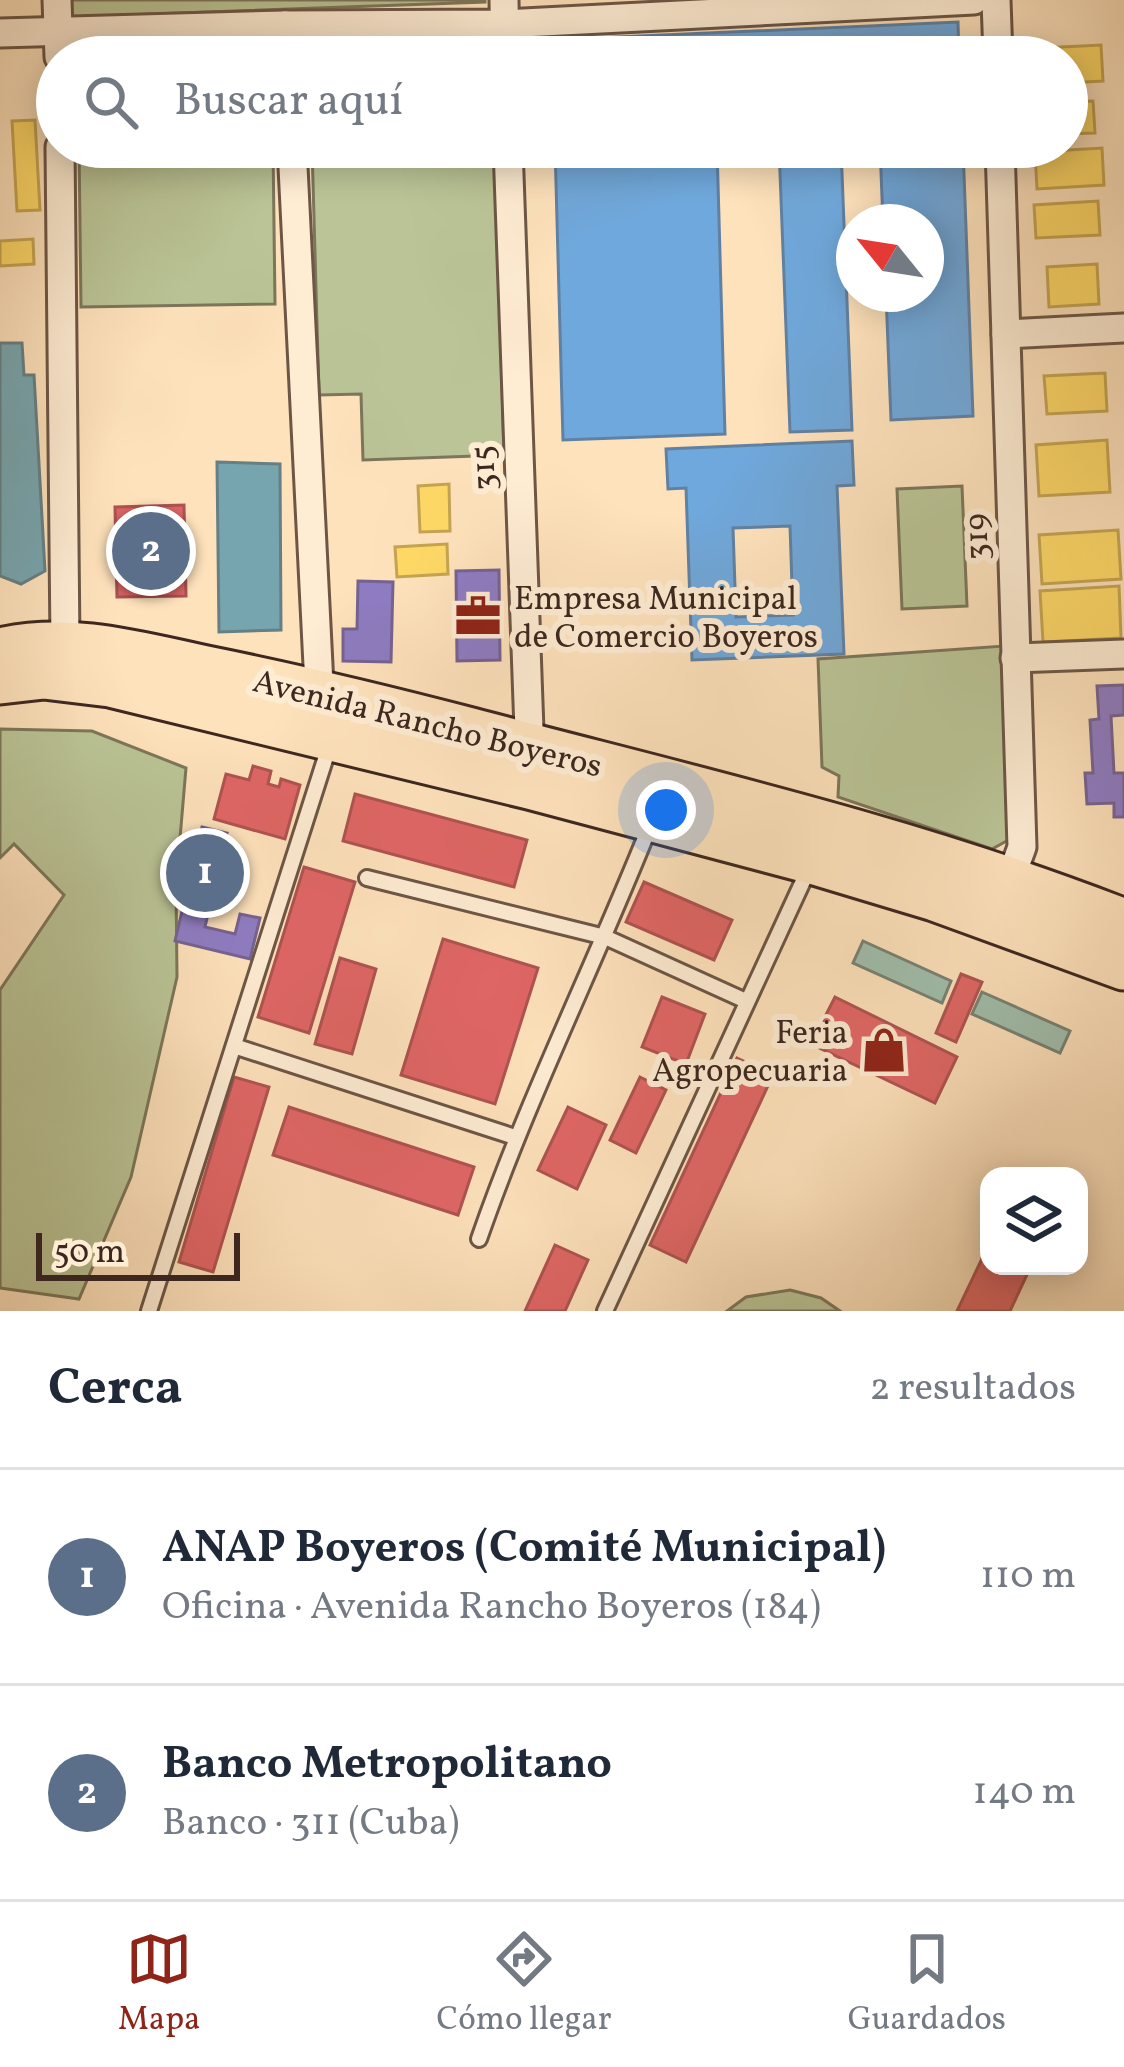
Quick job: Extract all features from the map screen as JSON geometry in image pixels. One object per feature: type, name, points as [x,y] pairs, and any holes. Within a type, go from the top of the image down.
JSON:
[{"type":"main road","name":"Avenida Rancho Boyeros","points":[[0,651],[65,643],[323,721]]},
{"type":"main road","points":[[0,681],[44,676],[143,691],[323,721],[530,766],[653,818],[812,861],[1124,967]]},
{"type":"main road","name":"Avenida Rancho Boyeros","points":[[530,766],[826,822],[1011,878],[1124,922]]},
{"type":"street","points":[[57,0],[59,36]]},
{"type":"street","points":[[154,36],[504,12],[974,0]]},
{"type":"street","points":[[996,0],[997,36]]},
{"type":"street","points":[[285,25],[286,36]]},
{"type":"street","points":[[0,33],[36,40]]},
{"type":"street","points":[[60,168],[65,643]]},
{"type":"street","points":[[293,168],[323,721]]},
{"type":"street","name":"315","points":[[509,168],[530,766]]},
{"type":"street","name":"319","points":[[994,920],[1022,848],[1001,168]]},
{"type":"street","points":[[1006,334],[1124,328]]},
{"type":"street","points":[[1015,658],[1124,654]]},
{"type":"lane","points":[[149,1311],[234,1046],[323,721]]},
{"type":"lane","points":[[479,1238],[515,1137],[653,818]]},
{"type":"lane","points":[[605,1311],[812,861]]},
{"type":"lane","points":[[367,878],[605,937],[746,1001]]},
{"type":"lane","points":[[234,1046],[515,1137]]},
{"type":"shaded area","points":[[70,0],[485,0],[485,2],[71,17]]},
{"type":"shaded area","points":[[79,168],[273,168],[275,304],[81,307]]},
{"type":"shaded area","points":[[313,168],[496,168],[504,455],[363,460],[361,394],[319,395]]},
{"type":"shaded area","points":[[962,486],[967,606],[902,609],[897,489]]},
{"type":"shaded area","points":[[1004,646],[1012,838],[992,849],[838,797],[839,776],[822,767],[818,659]]},
{"type":"shaded area","points":[[0,729],[92,731],[186,768],[176,885],[177,977],[131,1177],[79,1299],[0,1288],[0,990],[64,895],[14,844],[0,858]]},
{"type":"shaded area","points":[[863,941],[951,981],[942,1003],[853,963]]},
{"type":"shaded area","points":[[982,992],[1070,1031],[1060,1053],[972,1014]]},
{"type":"shaded area","points":[[790,1290],[821,1298],[840,1311],[727,1311],[746,1297]]},
{"type":"building: Viviendas","points":[[1101,45],[1103,81],[1088,82],[1088,46]]},
{"type":"building: Viviendas","points":[[1088,101],[1093,101],[1095,133],[1088,133]]},
{"type":"building: Viviendas","points":[[35,120],[40,210],[17,211],[12,121]]},
{"type":"building: Viviendas","points":[[1102,148],[1104,185],[1037,189],[1036,168],[1088,168],[1088,149]]},
{"type":"building: Viviendas","points":[[1098,201],[1100,235],[1036,238],[1034,205]]},
{"type":"building: Viviendas","points":[[33,239],[34,264],[0,266],[0,241]]},
{"type":"building: Viviendas","points":[[1097,264],[1099,304],[1049,307],[1047,267]]},
{"type":"building: Viviendas","points":[[1105,373],[1107,411],[1047,414],[1044,376]]},
{"type":"building: Viviendas","points":[[1107,440],[1110,492],[1039,496],[1036,445]]},
{"type":"building: Viviendas","points":[[449,484],[450,531],[420,532],[418,486]]},
{"type":"building: Viviendas","points":[[1118,530],[1121,579],[1042,584],[1039,535]]},
{"type":"building: Viviendas","points":[[447,544],[448,574],[397,577],[395,547]]},
{"type":"building: Viviendas","points":[[1119,586],[1121,638],[1043,642],[1040,591]]},
{"type":"building: Comercios","points":[[184,505],[186,596],[117,597],[115,507]]},
{"type":"building: Comercios","points":[[253,766],[271,771],[268,784],[279,787],[281,779],[300,785],[285,839],[214,819],[226,774],[249,780]]},
{"type":"building: Comercios","points":[[355,794],[527,840],[514,887],[343,841]]},
{"type":"building: Comercios","points":[[304,867],[355,882],[309,1033],[258,1017]]},
{"type":"building: Comercios","points":[[644,882],[732,920],[714,960],[626,922]]},
{"type":"building: Comercios","points":[[443,939],[538,968],[495,1104],[401,1075]]},
{"type":"building: Comercios","points":[[340,958],[376,969],[352,1054],[315,1044]]},
{"type":"building: Comercios","points":[[961,974],[982,982],[956,1042],[936,1033]]},
{"type":"building: Comercios","points":[[662,997],[705,1014],[686,1064],[642,1047]]},
{"type":"building: Comercios","name":"Feria Agropecuaria","points":[[835,997],[957,1057],[935,1103],[811,1044]]},
{"type":"building: Comercios","points":[[737,1058],[773,1075],[686,1262],[650,1245]]},
{"type":"building: Comercios","points":[[234,1077],[269,1087],[213,1272],[179,1262]]},
{"type":"building: Comercios","points":[[640,1077],[666,1090],[636,1153],[610,1140]]},
{"type":"building: Comercios","points":[[289,1107],[474,1167],[458,1215],[273,1155]]},
{"type":"building: Comercios","points":[[568,1107],[606,1125],[577,1189],[538,1170]]},
{"type":"building: Comercios","points":[[555,1245],[588,1260],[565,1311],[525,1311]]},
{"type":"building: Comercios","points":[[980,1263],[980,1275],[1027,1275],[1010,1311],[957,1311]]},
{"type":"building: Oficinas","name":"Empresa Municipal de Comercio Boyeros","points":[[499,570],[500,660],[457,661],[456,571]]},
{"type":"building: Oficinas","points":[[358,581],[393,582],[391,662],[343,661],[343,629],[357,629]]},
{"type":"building: Oficinas","points":[[1124,685],[1124,715],[1111,716],[1114,773],[1124,773],[1124,817],[1114,817],[1114,803],[1087,804],[1085,773],[1093,773],[1090,720],[1099,719],[1097,686]]},
{"type":"building: Oficinas","points":[[202,827],[227,833],[205,927],[235,934],[240,914],[260,918],[250,959],[175,941]]},
{"type":"building: Escuelas","points":[[958,22],[958,36],[642,36]]},
{"type":"building: Escuelas","points":[[556,168],[718,168],[725,434],[563,440]]},
{"type":"building: Escuelas","points":[[780,168],[842,168],[843,204],[836,204],[836,312],[847,312],[852,430],[790,432]]},
{"type":"building: Escuelas","points":[[881,168],[964,168],[973,416],[891,420],[887,312],[944,312],[944,204],[882,204]]},
{"type":"building: Escuelas","points":[[852,441],[854,485],[837,486],[844,654],[692,660],[686,488],[668,489],[666,449]],"holes":[[[790,526],[793,615],[736,617],[733,528]]]},
{"type":"building: Público","points":[[0,343],[22,343],[24,375],[34,375],[45,571],[21,584],[0,576]]},
{"type":"building: Público","points":[[217,462],[280,464],[281,630],[219,632]]},
{"type":"place","name":"Banco Metropolitano","points":[[151,551]]},
{"type":"place","name":"Empresa Municipal de Comercio Boyeros","points":[[478,616]]},
{"type":"place","name":"ANAP Boyeros (Comité Municipal)","points":[[205,873]]},
{"type":"place","name":"Feria Agropecuaria","points":[[884,1050]]}]
